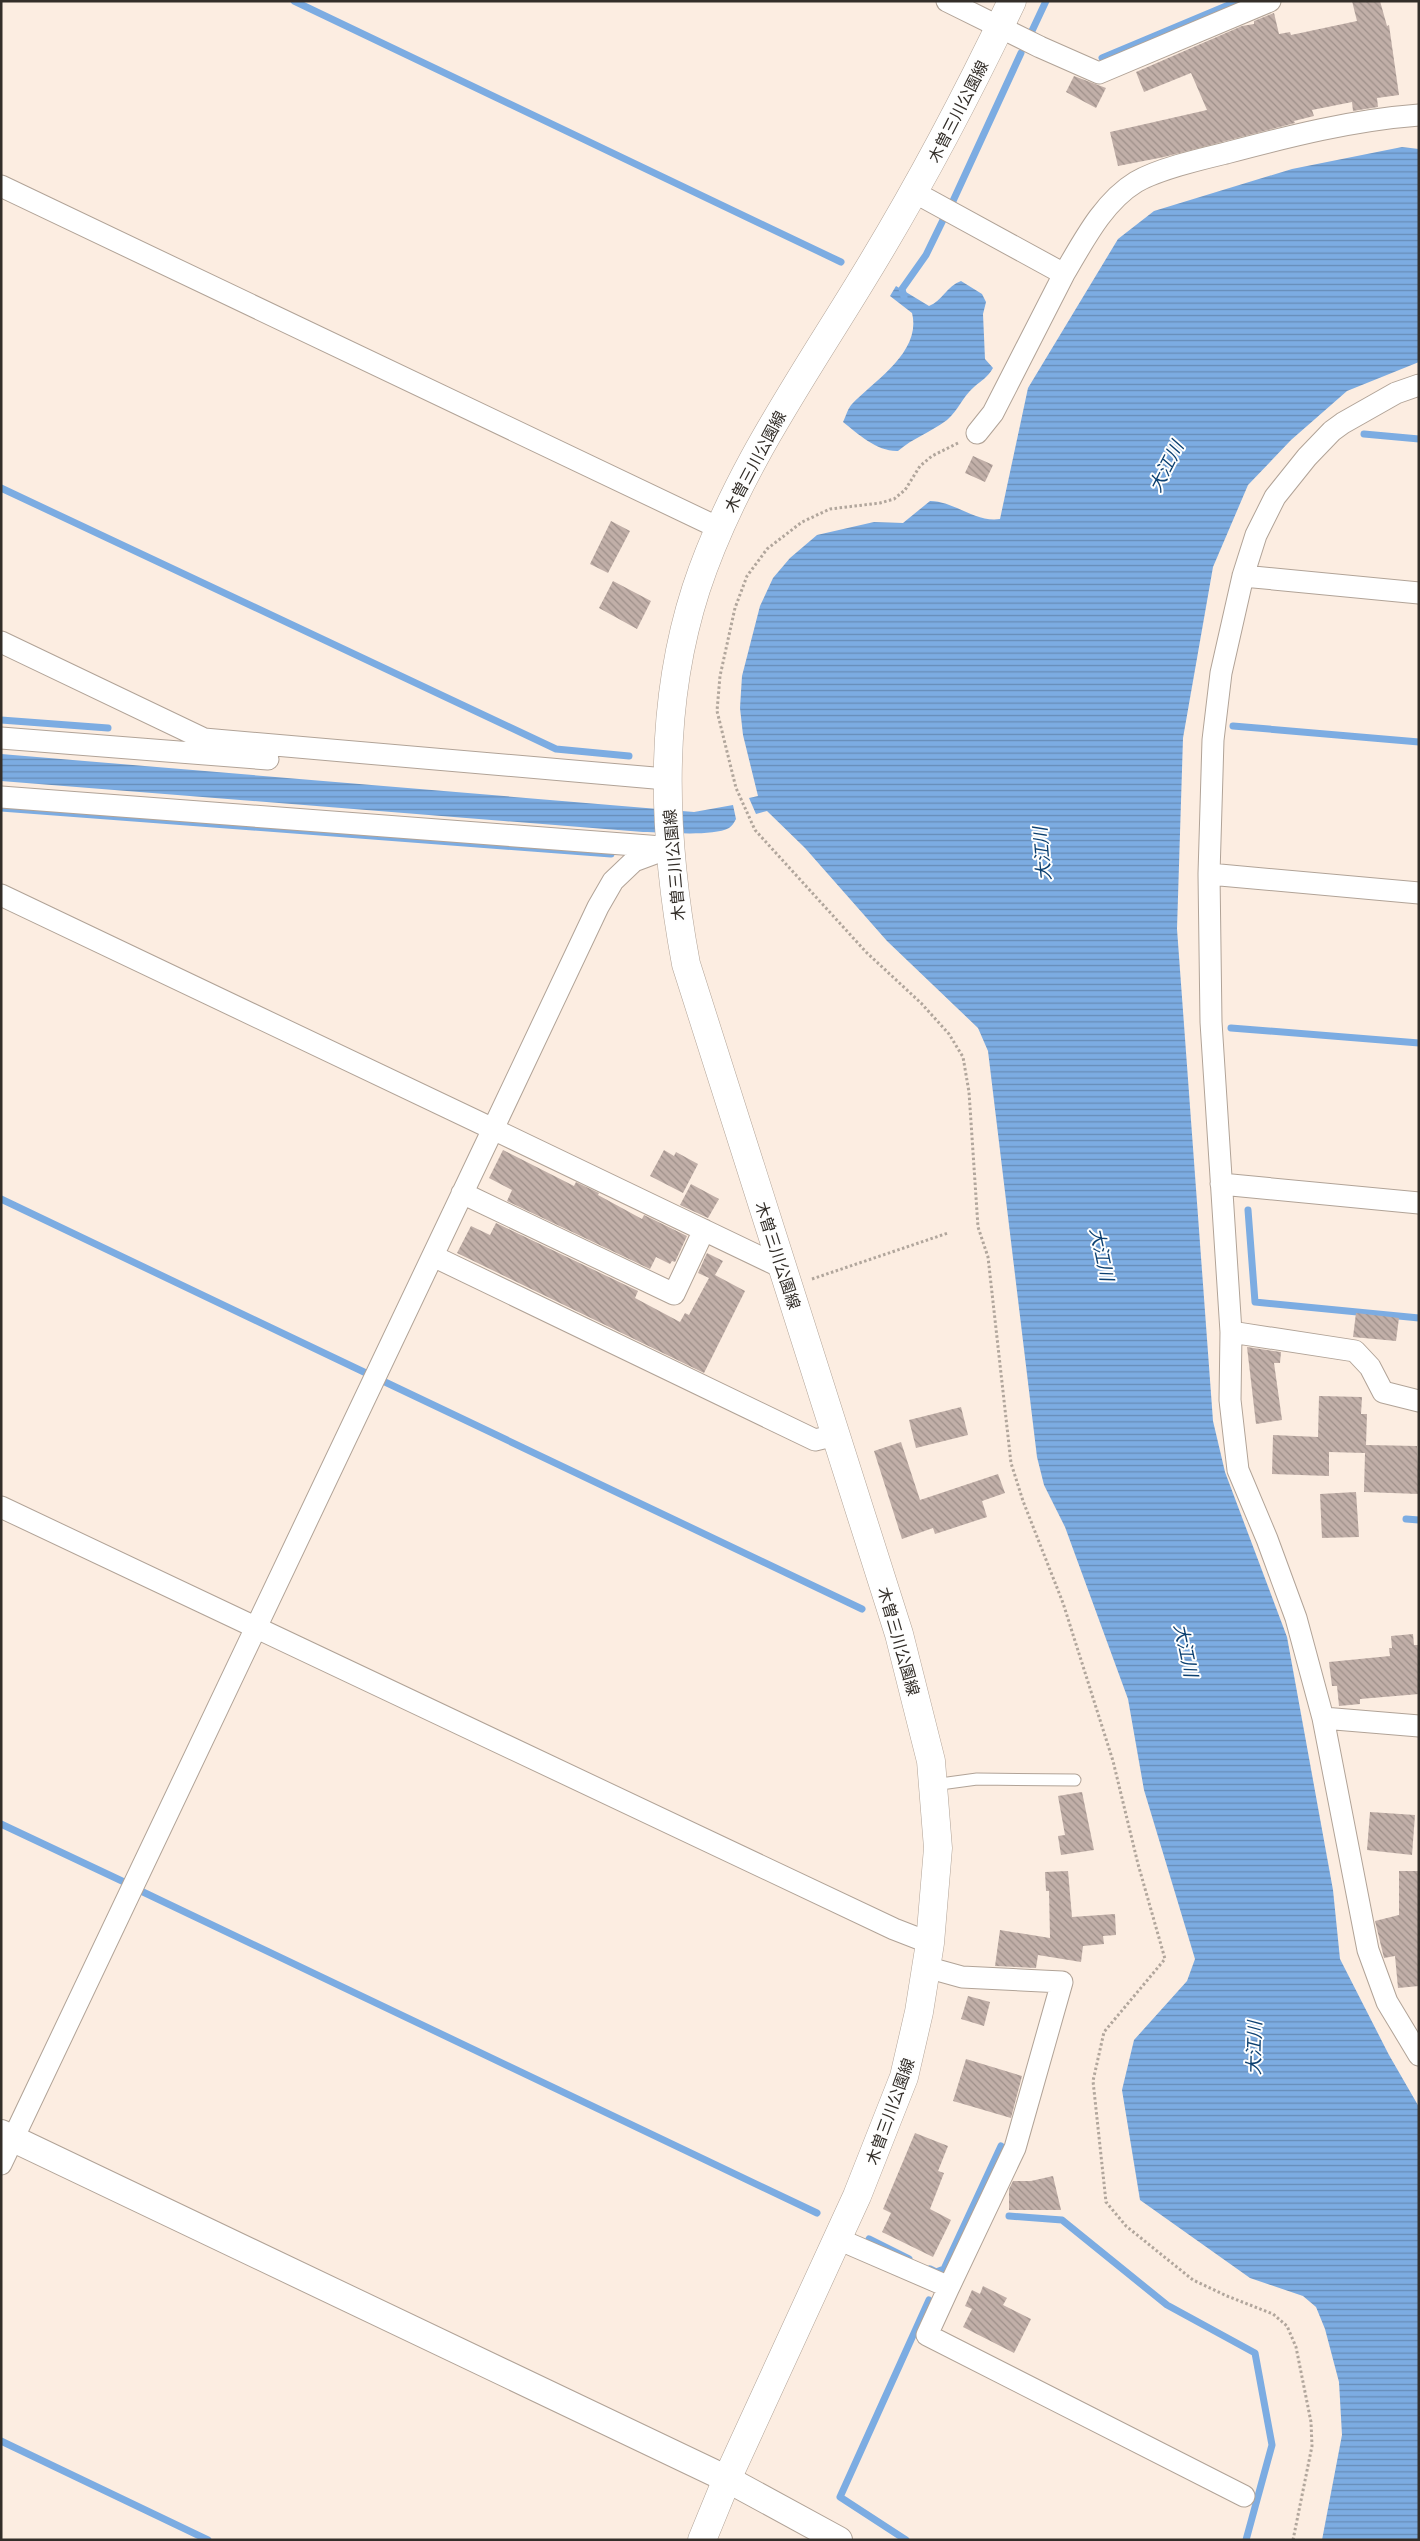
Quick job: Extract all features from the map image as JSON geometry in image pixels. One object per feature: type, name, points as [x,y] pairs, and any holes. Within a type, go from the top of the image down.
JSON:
[{"type":"main road","name":"木曽三川公園線","points":[[702,2540],[727,2479],[857,2196],[904,2077],[920,2012],[928,1955],[938,1848],[932,1761],[899,1634],[686,964],[675,905],[669,844],[667,790],[669,728],[681,654],[696,591],[718,528],[758,446],[914,192],[1012,1]]},
{"type":"street","points":[[947,1],[1000,26],[1040,48],[1100,73],[1270,1]]},
{"type":"street","points":[[977,433],[993,412],[1064,274],[1106,208],[1136,182],[1189,162],[1306,132],[1376,118],[1419,115]]},
{"type":"street","points":[[1,186],[718,528]]},
{"type":"street","points":[[914,192],[1064,274]]},
{"type":"street","points":[[1419,385],[1396,393],[1343,423],[1308,457],[1275,497],[1256,535],[1243,576],[1221,673],[1213,740],[1210,874],[1211,1022],[1230,1332],[1230,1400],[1238,1470],[1268,1540],[1296,1618],[1323,1718],[1368,1950],[1387,2002],[1419,2055]]},
{"type":"street","points":[[1243,576],[1419,593]]},
{"type":"street","points":[[1,642],[204,739],[627,776],[667,790]]},
{"type":"street","points":[[1,738],[609,786],[627,776]]},
{"type":"street","points":[[1,797],[669,844]]},
{"type":"street","points":[[1,2164],[7,2136],[256,1629],[598,907],[614,881],[634,861],[669,844]]},
{"type":"street","points":[[1210,874],[1419,893]]},
{"type":"street","points":[[1,895],[704,1230],[786,1277]]},
{"type":"street","points":[[1222,1184],[1419,1203]]},
{"type":"street","points":[[462,1193],[674,1294],[704,1230]]},
{"type":"street","points":[[433,1256],[815,1440],[836,1435]]},
{"type":"street","points":[[1230,1332],[1355,1351],[1370,1367],[1383,1392],[1419,1401]]},
{"type":"street","points":[[1,1507],[894,1929],[928,1955],[962,1977],[1062,1982],[1015,2148],[927,2335],[1244,2496]]},
{"type":"street","points":[[1323,1718],[1419,1726]]},
{"type":"street","points":[[7,2136],[727,2479],[839,2540]]},
{"type":"street","points":[[838,2239],[949,2288]]},
{"type":"lane","points":[[933,1785],[977,1779],[1075,1780]]},
{"type":"path","points":[[977,433],[932,456],[920,466],[905,490],[894,499],[880,503],[830,509],[802,522],[767,549],[747,576],[735,608],[720,676],[716,712],[736,788],[755,830],[866,952],[922,1003],[950,1034],[963,1057],[969,1092],[978,1227],[988,1257],[1011,1463],[1023,1502],[1064,1603],[1114,1761],[1138,1864],[1165,1959],[1104,2032],[1093,2081],[1106,2202],[1126,2226],[1193,2280],[1272,2314],[1287,2326],[1296,2348],[1302,2376],[1311,2422],[1312,2446],[1293,2540]]},
{"type":"path","points":[[786,1277],[948,1233]]},
{"type":"water","name":"大江川","points":[[1402,147],[1419,149],[1419,362],[1347,391],[1291,440],[1248,485],[1213,567],[1183,738],[1177,929],[1213,1421],[1225,1472],[1287,1637],[1333,1890],[1340,1959],[1389,2055],[1419,2107],[1419,2540],[1322,2540],[1342,2435],[1339,2382],[1325,2329],[1316,2307],[1303,2296],[1250,2278],[1140,2200],[1122,2090],[1134,2040],[1187,1981],[1195,1959],[1144,1790],[1128,1699],[1065,1527],[1044,1485],[1037,1457],[988,1051],[978,1028],[887,941],[805,848],[767,811],[756,814],[749,798],[758,796],[743,735],[740,708],[742,676],[760,606],[773,578],[790,558],[817,535],[874,522],[903,523],[930,501],[948,504],[982,518],[1000,519],[1028,388],[1118,239],[1154,211],[1292,169]]},
{"type":"water","points":[[961,281],[982,294],[986,302],[983,314],[985,359],[993,368],[970,391],[947,420],[898,451],[883,449],[862,437],[843,422],[851,406],[894,364],[910,340],[913,327],[912,313],[890,296],[896,286],[929,306],[938,301],[952,286]]},
{"type":"water","points":[[1,754],[694,812],[733,805],[736,819],[729,828],[721,831],[687,833],[643,832],[1,781]]},
{"type":"building","points":[[1352,1],[1380,1],[1387,26],[1389,25],[1399,95],[1377,98],[1378,107],[1353,111],[1352,102],[1312,110],[1314,116],[1294,121],[1295,123],[1164,157],[1118,166],[1110,132],[1207,110],[1191,73],[1144,92],[1136,72],[1242,26],[1254,24],[1254,21],[1274,13],[1279,34],[1290,32],[1291,35],[1357,21]]},
{"type":"building","points":[[1074,76],[1106,88],[1096,108],[1066,92]]},
{"type":"building","points":[[973,456],[993,465],[985,482],[965,473]]},
{"type":"building","points":[[611,521],[630,531],[608,573],[590,564]]},
{"type":"building","points":[[613,581],[651,601],[637,629],[599,608]]},
{"type":"building","points":[[503,1150],[574,1186],[576,1182],[599,1193],[598,1195],[642,1219],[644,1215],[687,1236],[675,1262],[672,1261],[670,1264],[656,1257],[650,1269],[507,1201],[512,1190],[489,1178]]},
{"type":"building","points":[[664,1150],[674,1156],[676,1152],[698,1164],[683,1193],[650,1176]]},
{"type":"building","points":[[691,1184],[719,1199],[708,1218],[680,1205]]},
{"type":"building","points":[[496,1223],[638,1291],[635,1298],[680,1322],[685,1313],[689,1315],[709,1278],[698,1273],[707,1253],[723,1261],[715,1275],[745,1291],[704,1373],[457,1253],[471,1226],[490,1235]]},
{"type":"building","points":[[1356,1313],[1399,1318],[1396,1341],[1353,1337]]},
{"type":"building","points":[[1247,1347],[1281,1352],[1280,1363],[1274,1363],[1282,1420],[1256,1424]]},
{"type":"building","points":[[1319,1396],[1362,1397],[1361,1414],[1367,1414],[1366,1445],[1417,1446],[1419,1494],[1364,1492],[1365,1453],[1329,1452],[1329,1476],[1272,1474],[1273,1435],[1318,1437]]},
{"type":"building","points":[[961,1407],[968,1435],[916,1448],[909,1420]]},
{"type":"building","points":[[901,1442],[920,1500],[998,1474],[1005,1493],[982,1501],[987,1517],[935,1534],[933,1528],[902,1539],[874,1451]]},
{"type":"building","points":[[1356,1492],[1359,1537],[1322,1538],[1320,1494]]},
{"type":"building","points":[[1413,1634],[1414,1645],[1419,1645],[1419,1694],[1360,1699],[1360,1704],[1339,1706],[1337,1686],[1332,1686],[1329,1662],[1390,1656],[1389,1648],[1392,1648],[1391,1636]]},
{"type":"building","points":[[1082,1792],[1094,1850],[1061,1855],[1058,1836],[1065,1835],[1058,1796]]},
{"type":"building","points":[[1370,1812],[1415,1815],[1412,1855],[1367,1850]]},
{"type":"building","points":[[1068,1871],[1072,1917],[1115,1914],[1116,1935],[1103,1936],[1104,1944],[1083,1946],[1081,1962],[1038,1955],[1036,1968],[995,1966],[1000,1930],[1050,1938],[1049,1891],[1046,1891],[1045,1872]]},
{"type":"building","points":[[1399,1871],[1419,1871],[1419,1986],[1398,1988],[1395,1956],[1384,1958],[1375,1921],[1399,1915]]},
{"type":"building","points":[[968,1996],[990,2002],[984,2026],[961,2019]]},
{"type":"building","points":[[966,2059],[1022,2076],[1011,2118],[953,2101]]},
{"type":"building","points":[[915,2133],[948,2146],[938,2171],[944,2173],[930,2209],[951,2220],[933,2257],[882,2232],[891,2213],[883,2209]]},
{"type":"building","points":[[1053,2176],[1061,2210],[1009,2210],[1009,2189],[1013,2181],[1031,2181]]},
{"type":"building","points":[[983,2286],[1007,2298],[1003,2305],[1031,2319],[1014,2353],[963,2327],[972,2309],[965,2306],[972,2290],[980,2294]]},
{"type":"waterway","points":[[294,1],[841,262]]},
{"type":"waterway","points":[[1031,33],[1046,1]]},
{"type":"waterway","points":[[1102,58],[1238,1]]},
{"type":"waterway","points":[[953,201],[1021,53]]},
{"type":"waterway","points":[[904,297],[902,289],[926,255],[943,220]]},
{"type":"waterway","points":[[1364,434],[1419,439]]},
{"type":"waterway","points":[[1,488],[556,749],[629,756]]},
{"type":"waterway","points":[[1,720],[108,728]]},
{"type":"waterway","points":[[1233,726],[1419,742]]},
{"type":"waterway","points":[[1,808],[611,854]]},
{"type":"waterway","points":[[1231,1028],[1419,1043]]},
{"type":"waterway","points":[[1,1199],[366,1373]]},
{"type":"waterway","points":[[1248,1210],[1255,1302],[1419,1318]]},
{"type":"waterway","points":[[385,1382],[862,1609]]},
{"type":"waterway","points":[[1406,1519],[1419,1520]]},
{"type":"waterway","points":[[1,1824],[122,1881]]},
{"type":"waterway","points":[[143,1892],[817,2213]]},
{"type":"waterway","points":[[930,2269],[936,2272],[944,2269],[1001,2146]]},
{"type":"waterway","points":[[1009,2216],[1062,2220],[1167,2305],[1255,2353],[1272,2445],[1246,2540]]},
{"type":"waterway","points":[[869,2239],[909,2259]]},
{"type":"waterway","points":[[906,2540],[840,2497],[929,2300]]},
{"type":"waterway","points":[[1,2441],[208,2540]]}]
